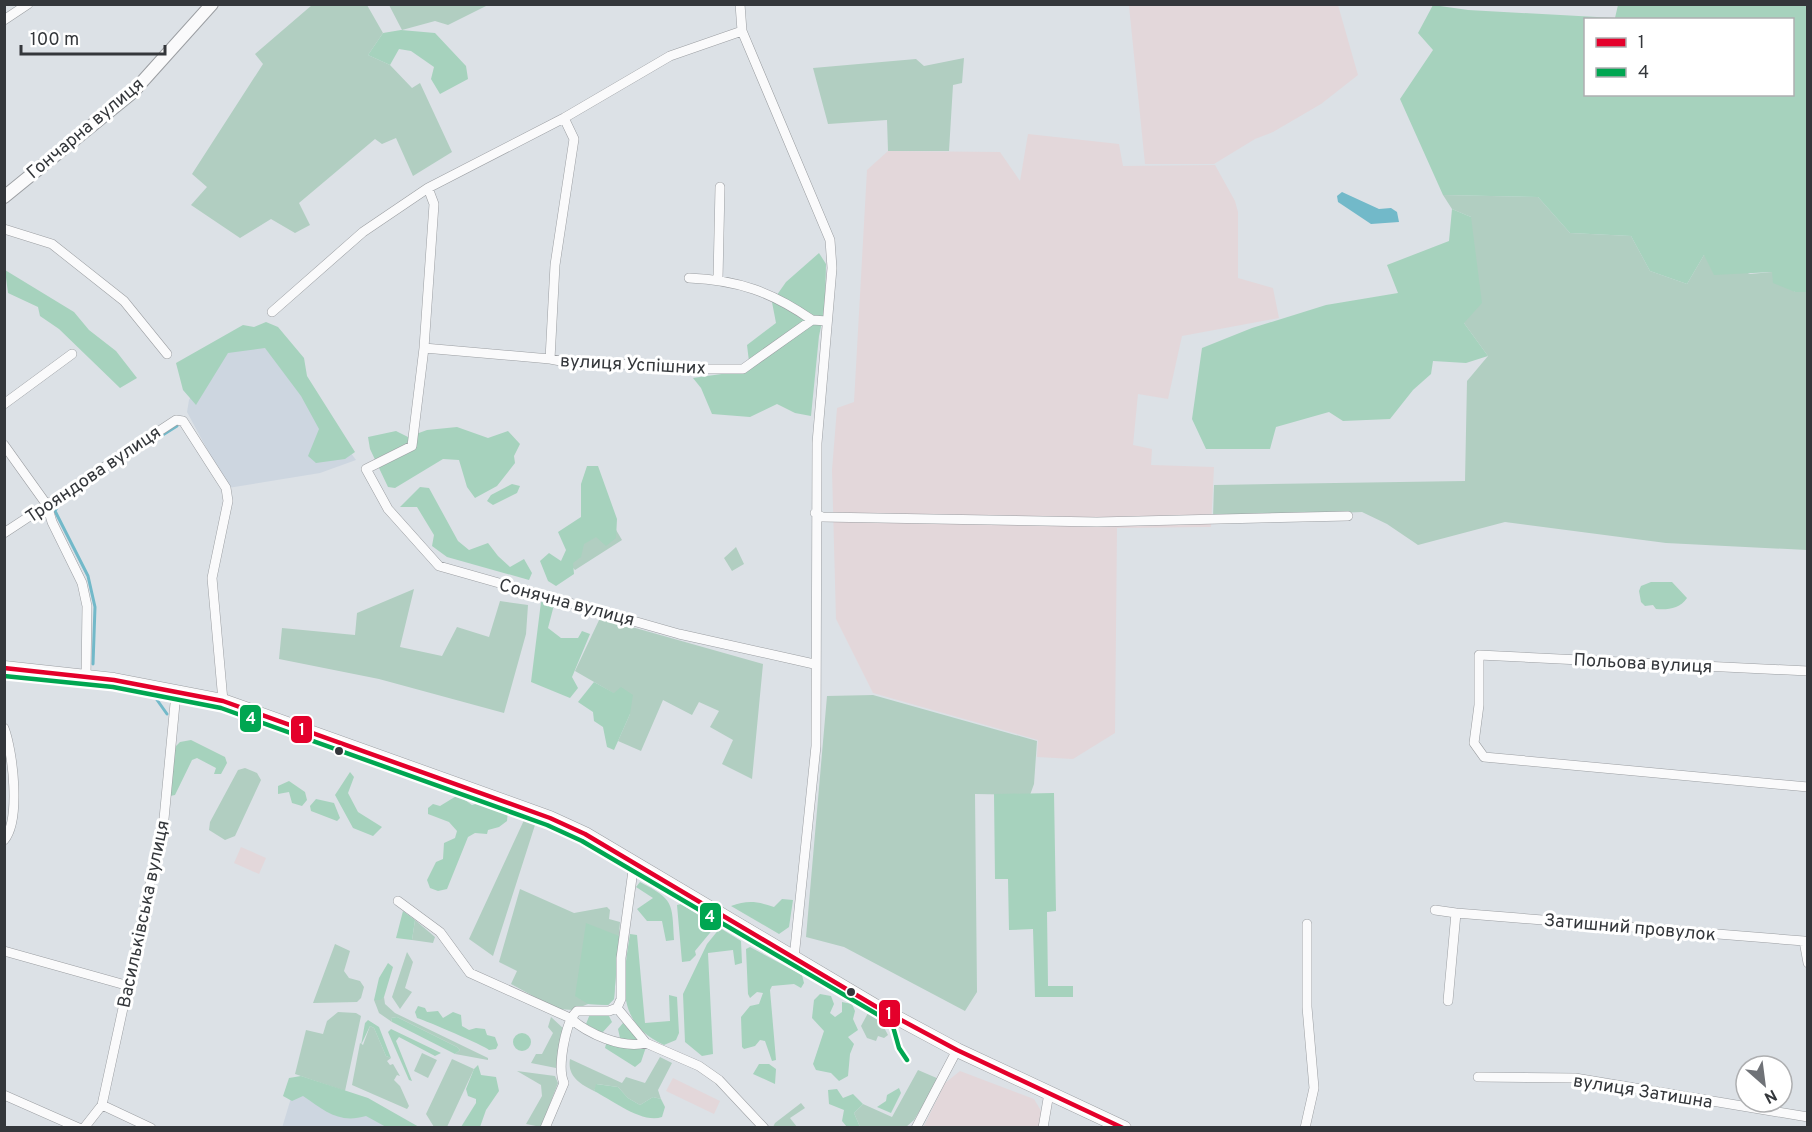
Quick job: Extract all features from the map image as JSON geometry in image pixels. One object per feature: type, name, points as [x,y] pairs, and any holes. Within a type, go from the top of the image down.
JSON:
[{"type":"main road","points":[[4,668],[86,676],[223,701],[516,804],[585,834],[794,958],[957,1050],[1124,1128]]},
{"type":"street","points":[[4,20],[28,4]]},
{"type":"street","name":"Гончарна вулиця","points":[[4,197],[28,175],[133,92],[212,4]]},
{"type":"street","points":[[740,4],[742,31],[830,240],[832,268],[817,443],[814,664],[816,746],[794,958]]},
{"type":"street","points":[[272,312],[363,232],[428,188],[564,118],[670,56],[742,31]]},
{"type":"street","points":[[550,359],[555,265],[574,139],[564,118]]},
{"type":"street","points":[[718,279],[720,187]]},
{"type":"street","points":[[424,348],[434,204],[428,188]]},
{"type":"street","points":[[4,228],[52,244],[124,301],[167,354]]},
{"type":"street","points":[[689,278],[718,279],[782,299],[812,320],[828,321]]},
{"type":"street","name":"вулиця Успішних","points":[[424,348],[550,359],[582,365],[743,369],[812,320]]},
{"type":"street","name":"Сонячна вулиця","points":[[424,348],[412,446],[366,469],[388,509],[440,566],[708,641],[814,664]]},
{"type":"street","points":[[4,404],[72,354]]},
{"type":"street","name":"Трояндова вулиця","points":[[4,533],[176,420],[183,421],[226,488],[228,501],[212,578],[223,701]]},
{"type":"street","points":[[4,446],[47,505],[52,522],[82,583],[87,606],[86,676]]},
{"type":"street","points":[[816,513],[822,517],[1097,522],[1348,516]]},
{"type":"street","name":"Польова вулиця","points":[[1808,671],[1479,655],[1479,705],[1473,743],[1484,757],[1808,787]]},
{"type":"street","name":"Васильківська вулиця","points":[[81,1128],[102,1105],[129,986],[164,819],[177,693]]},
{"type":"street","points":[[4,728],[9,741],[14,806],[10,833],[4,840]]},
{"type":"street","points":[[545,1128],[564,1083],[560,1074],[570,1018],[577,1011],[609,1011],[617,1008],[621,999],[621,958],[634,863]]},
{"type":"street","points":[[398,901],[440,932],[470,973],[570,1018],[580,1027],[633,1047],[646,1043]]},
{"type":"street","name":"Затишний провулок","points":[[1435,910],[1804,941],[1808,963]]},
{"type":"street","points":[[1448,1001],[1456,913]]},
{"type":"street","points":[[1305,1128],[1314,1088],[1307,1007],[1307,924]]},
{"type":"street","points":[[4,951],[129,986]]},
{"type":"street","points":[[617,1008],[646,1043],[699,1066],[718,1080],[764,1128]]},
{"type":"street","points":[[916,1128],[957,1050]]},
{"type":"street","name":"вулиця Затишна","points":[[1478,1077],[1575,1078],[1808,1117]]},
{"type":"street","points":[[1043,1128],[1049,1093]]},
{"type":"street","points":[[4,1095],[81,1128]]},
{"type":"street","points":[[102,1105],[151,1128]]},
{"type":"shaded area","points":[[1132,4],[1338,5],[1358,75],[1321,104],[1214,164],[1145,164],[1129,6]]},
{"type":"shaded area","points":[[1028,134],[1119,144],[1123,166],[1215,165],[1235,201],[1238,212],[1238,278],[1273,288],[1279,318],[1182,336],[1168,399],[1138,394],[1133,445],[1152,449],[1151,465],[1214,467],[1211,527],[1117,528],[1115,733],[1073,759],[1037,757],[1038,740],[873,693],[836,619],[832,470],[837,408],[854,402],[867,170],[888,151],[1000,152],[1020,181]]},
{"type":"shaded area","points":[[262,332],[356,460],[320,473],[228,488],[187,412],[189,400],[201,377],[223,352]]},
{"type":"shaded area","points":[[241,847],[266,858],[259,874],[234,863]]},
{"type":"shaded area","points":[[960,1071],[1034,1099],[1043,1114],[1040,1127],[923,1128],[945,1083]]},
{"type":"shaded area","points":[[297,1078],[413,1128],[282,1128]]},
{"type":"shaded area","points":[[673,1078],[720,1101],[714,1114],[666,1091]]},
{"type":"green space","points":[[312,5],[367,5],[383,33],[368,55],[390,65],[412,88],[420,83],[452,152],[413,176],[396,138],[382,144],[375,139],[299,203],[310,225],[295,233],[271,219],[240,238],[191,205],[207,187],[192,174],[263,64],[255,54]]},
{"type":"green space","points":[[389,5],[488,5],[448,25],[435,21],[402,30]]},
{"type":"green space","points":[[1433,5],[1468,10],[1615,18],[1618,5],[1807,5],[1807,292],[1795,292],[1773,283],[1772,272],[1714,275],[1704,255],[1687,284],[1650,271],[1631,236],[1570,233],[1538,197],[1443,195],[1400,99],[1433,50],[1418,33]]},
{"type":"green space","points":[[401,30],[435,33],[466,66],[468,79],[440,94],[431,79],[434,67],[411,51],[399,49],[390,65],[368,55],[383,33]]},
{"type":"green space","points":[[964,58],[962,83],[953,85],[949,151],[888,151],[887,120],[828,124],[813,68],[916,59],[924,66]]},
{"type":"green space","points":[[1443,195],[1538,197],[1570,233],[1631,236],[1650,271],[1687,284],[1704,255],[1750,274],[1772,272],[1795,292],[1807,292],[1807,550],[1666,543],[1505,522],[1418,545],[1387,524],[1362,512],[1213,518],[1214,485],[1465,481],[1467,381],[1488,356],[1464,323],[1471,217],[1452,209]]},
{"type":"green space","points":[[1452,209],[1471,217],[1482,303],[1464,323],[1488,356],[1466,363],[1433,361],[1431,374],[1413,390],[1390,419],[1343,421],[1329,412],[1276,427],[1270,449],[1206,449],[1192,419],[1202,348],[1252,328],[1326,305],[1398,293],[1387,265],[1449,241]]},
{"type":"green space","points":[[819,253],[826,264],[825,308],[819,336],[811,416],[795,413],[777,404],[750,417],[712,414],[701,388],[693,378],[750,370],[747,345],[776,323],[772,302],[786,282]]},
{"type":"green space","points":[[5,270],[74,312],[89,330],[116,351],[137,378],[120,388],[59,329],[40,316],[38,307],[8,293]]},
{"type":"green space","points":[[266,322],[278,327],[304,358],[307,376],[355,452],[345,459],[316,463],[308,456],[319,429],[301,396],[265,348],[228,353],[196,405],[183,390],[176,363],[243,325],[254,327]]},
{"type":"green space","points":[[457,427],[488,438],[508,431],[520,444],[514,456],[515,463],[497,486],[475,498],[467,487],[459,460],[443,459],[395,488],[388,487],[370,449],[368,437],[396,431],[408,437],[427,430]]},
{"type":"green space","points":[[587,466],[598,466],[617,519],[616,538],[606,546],[596,537],[584,544],[581,557],[573,563],[574,574],[556,586],[548,581],[540,561],[549,553],[561,561],[566,550],[558,532],[581,517],[581,484]]},
{"type":"green space","points":[[512,484],[520,486],[517,493],[493,505],[487,501],[491,495]]},
{"type":"green space","points":[[420,487],[429,488],[458,541],[469,550],[488,543],[510,567],[524,559],[532,573],[529,580],[447,557],[432,546],[434,535],[417,507],[400,507]]},
{"type":"green space","points":[[612,523],[622,540],[575,570],[565,559],[584,540]]},
{"type":"green space","points":[[736,547],[744,564],[732,571],[724,558]]},
{"type":"green space","points":[[1651,582],[1672,582],[1687,598],[1677,607],[1669,609],[1656,609],[1653,605],[1645,606],[1641,602],[1639,591],[1641,586]]},
{"type":"green space","points":[[414,589],[400,647],[442,656],[457,627],[489,637],[500,601],[528,605],[526,634],[504,713],[379,679],[279,659],[282,628],[355,635],[357,613]]},
{"type":"green space","points":[[541,602],[554,605],[548,628],[561,638],[578,638],[582,631],[590,634],[572,677],[578,688],[570,698],[531,682]]},
{"type":"green space","points":[[600,618],[763,664],[752,779],[722,764],[733,740],[710,727],[719,711],[699,702],[692,715],[663,700],[641,751],[618,741],[630,714],[615,694],[575,671]]},
{"type":"green space","points":[[594,682],[614,693],[621,687],[633,695],[630,714],[614,750],[607,747],[603,727],[594,721],[593,712],[578,702]]},
{"type":"green space","points":[[873,695],[1037,741],[1034,784],[1030,795],[975,794],[977,992],[965,1011],[844,947],[806,937],[827,696]]},
{"type":"green space","points":[[191,740],[225,757],[227,763],[221,774],[214,774],[216,768],[197,758],[192,760],[175,795],[170,796],[174,748],[180,742]]},
{"type":"green space","points":[[245,768],[257,773],[261,780],[235,836],[225,840],[209,830],[210,822],[238,770]]},
{"type":"green space","points":[[350,772],[354,777],[348,793],[358,812],[382,827],[373,836],[353,828],[335,795]]},
{"type":"green space","points":[[289,781],[305,792],[307,800],[302,806],[292,803],[289,792],[278,794],[278,786]]},
{"type":"green space","points":[[1054,793],[1056,911],[1047,912],[1048,986],[1073,986],[1073,997],[1035,997],[1033,929],[1009,930],[1008,879],[995,879],[994,794]]},
{"type":"green space","points":[[458,795],[472,805],[482,802],[508,811],[507,821],[499,827],[488,830],[487,834],[475,833],[468,837],[447,889],[438,891],[430,888],[427,880],[436,862],[443,859],[444,843],[455,838],[457,831],[449,822],[428,814],[428,808],[433,804],[440,806]]},
{"type":"green space","points":[[316,799],[334,803],[340,818],[337,821],[311,811],[310,806]]},
{"type":"green space","points":[[525,818],[535,825],[493,956],[469,939]]},
{"type":"green space","points":[[640,882],[659,893],[669,904],[673,917],[674,940],[666,941],[662,921],[647,921],[637,909],[653,898],[636,887]]},
{"type":"green space","points":[[520,889],[574,913],[607,907],[610,910],[609,919],[620,922],[614,999],[608,1005],[588,1004],[573,1010],[557,1009],[511,984],[517,971],[499,962]]},
{"type":"green space","points":[[782,899],[793,900],[789,927],[779,934],[731,906],[752,902],[774,907]]},
{"type":"green space","points":[[681,904],[713,924],[714,928],[695,951],[696,955],[690,961],[682,962],[677,905]]},
{"type":"green space","points":[[403,911],[415,920],[412,940],[396,938]]},
{"type":"green space","points":[[415,920],[435,937],[433,943],[412,940]]},
{"type":"green space","points":[[586,923],[619,936],[614,999],[608,1005],[588,1004],[575,996]]},
{"type":"green space","points":[[720,928],[741,941],[742,963],[735,965],[733,950],[708,953],[713,1054],[702,1056],[685,1042],[683,994],[707,944]]},
{"type":"green space","points":[[630,934],[637,935],[645,1023],[670,1021],[669,995],[677,997],[679,1033],[676,1040],[664,1045],[648,1036],[629,1012],[624,983]]},
{"type":"green space","points":[[335,944],[350,951],[344,971],[349,978],[360,981],[364,987],[361,998],[357,1002],[313,1003]]},
{"type":"green space","points":[[750,947],[802,975],[804,983],[801,988],[794,984],[772,986],[770,990],[776,1060],[772,1061],[765,1041],[760,1040],[755,1046],[744,1049],[742,1047],[741,1017],[750,1006],[759,1004],[763,993],[757,992],[750,998],[748,994],[746,949]]},
{"type":"green space","points":[[407,952],[413,962],[405,988],[412,992],[400,1009],[392,997]]},
{"type":"green space","points":[[388,963],[393,967],[384,997],[374,1000],[379,978]]},
{"type":"green space","points":[[820,994],[831,996],[834,1004],[830,1013],[835,1017],[842,1012],[842,1002],[852,1004],[855,1011],[853,1019],[858,1030],[848,1037],[854,1044],[850,1054],[848,1076],[839,1081],[831,1073],[816,1070],[813,1064],[824,1031],[812,1018],[814,1000]]},
{"type":"green space","points":[[384,997],[385,1004],[395,1013],[488,1060],[455,1054],[460,1050],[457,1047],[397,1017],[391,1018],[392,1022],[379,1013],[374,1000]]},
{"type":"green space","points":[[418,1006],[425,1008],[427,1012],[438,1011],[443,1018],[453,1012],[461,1015],[462,1026],[469,1030],[485,1029],[487,1035],[495,1037],[498,1045],[496,1049],[489,1050],[417,1018],[415,1012]]},
{"type":"green space","points":[[338,1012],[356,1013],[361,1016],[345,1091],[295,1074],[306,1030],[323,1034],[327,1021]]},
{"type":"green space","points":[[868,1013],[880,1020],[888,1035],[884,1038],[878,1036],[876,1041],[867,1038],[861,1026]]},
{"type":"green space","points":[[590,1014],[609,1016],[612,1022],[602,1033],[586,1024]]},
{"type":"green space","points":[[397,1017],[460,1050],[455,1054],[392,1022],[391,1018]]},
{"type":"green space","points":[[551,1017],[564,1029],[556,1068],[531,1063],[536,1054],[542,1054],[553,1033],[548,1027]]},
{"type":"green space","points":[[368,1020],[379,1027],[391,1058],[386,1056],[374,1028],[370,1026],[361,1045],[365,1023]]},
{"type":"green space","points":[[623,1023],[646,1047],[641,1062],[635,1067],[605,1048],[607,1040],[620,1038],[618,1029]]},
{"type":"green space","points":[[370,1026],[374,1028],[386,1056],[391,1058],[387,1061],[390,1065],[393,1064],[400,1076],[397,1075],[394,1080],[400,1086],[409,1106],[407,1109],[352,1085],[360,1043],[363,1045]]},
{"type":"green space","points":[[391,1029],[441,1053],[435,1056],[399,1037],[396,1041],[412,1081],[409,1080],[388,1032]]},
{"type":"green space","points":[[522,1033],[528,1036],[531,1042],[528,1048],[522,1051],[516,1048],[513,1042],[516,1036]]},
{"type":"green space","points":[[422,1053],[437,1060],[428,1078],[414,1071]]},
{"type":"green space","points":[[660,1057],[672,1063],[658,1090],[661,1099],[653,1097],[640,1105],[628,1098],[618,1087],[597,1084],[594,1091],[576,1079],[570,1065],[570,1059],[622,1083],[626,1077],[645,1083]]},
{"type":"green space","points":[[452,1059],[474,1069],[447,1127],[434,1127],[426,1114]]},
{"type":"green space","points":[[759,1064],[769,1064],[776,1069],[775,1084],[753,1074]]},
{"type":"green space","points":[[478,1065],[481,1075],[496,1077],[499,1091],[486,1110],[480,1127],[461,1127],[476,1103],[476,1099],[468,1096],[466,1089]]},
{"type":"green space","points":[[918,1070],[939,1079],[914,1120],[906,1127],[860,1127],[854,1113],[863,1104],[892,1117]]},
{"type":"green space","points":[[517,1071],[555,1076],[558,1083],[541,1127],[526,1124],[542,1096],[541,1085]]},
{"type":"green space","points":[[301,1076],[368,1098],[419,1127],[386,1127],[366,1116],[340,1117],[325,1111],[303,1096],[292,1101],[283,1096],[289,1078]]},
{"type":"green space","points":[[596,1084],[618,1087],[628,1098],[640,1105],[653,1097],[661,1099],[665,1107],[662,1117],[645,1117],[627,1110],[594,1091]]},
{"type":"green space","points":[[899,1088],[901,1093],[891,1113],[877,1107],[886,1101],[887,1095]]},
{"type":"green space","points":[[837,1089],[843,1098],[853,1094],[863,1104],[854,1113],[860,1127],[847,1127],[842,1121],[844,1110],[829,1104],[828,1090]]},
{"type":"green space","points":[[801,1103],[805,1108],[790,1118],[797,1127],[773,1127],[775,1123]]},
{"type":"water","points":[[1342,192],[1379,209],[1391,208],[1397,212],[1399,222],[1371,224],[1338,202],[1337,196]]},
{"type":"waterway","points":[[150,443],[177,426]]},
{"type":"waterway","points":[[61,500],[55,511],[88,576],[95,607],[93,664]]},
{"type":"waterway","points":[[155,697],[167,714]]},
{"type":"transit line","name":"1","points":[[4,668],[114,680],[223,701],[550,818],[585,834],[875,1006],[957,1050],[1123,1128]]},
{"type":"transit line","name":"4","points":[[4,676],[113,687],[221,708],[547,825],[582,841],[892,1023],[899,1048],[907,1060]]}]
